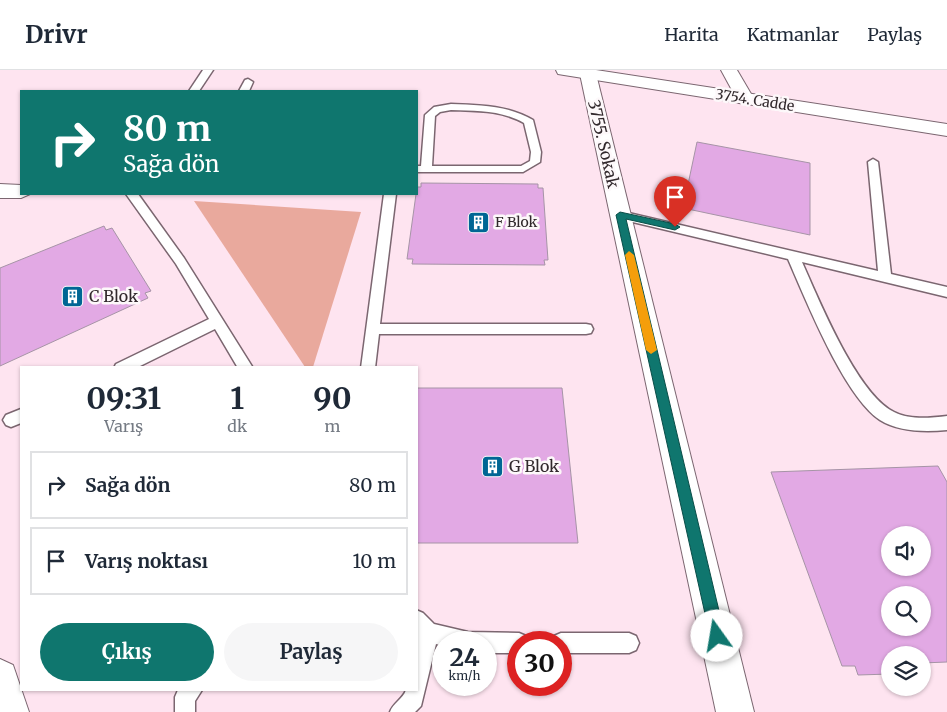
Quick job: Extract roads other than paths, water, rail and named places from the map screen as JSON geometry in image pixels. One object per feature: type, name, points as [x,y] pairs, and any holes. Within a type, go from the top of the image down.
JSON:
[{"type":"street","points":[[729,70],[745,99]]},
{"type":"street","name":"3754. Cadde","points":[[576,72],[947,130]]},
{"type":"street","name":"3755. Sokak","points":[[576,72],[620,215],[735,712]]},
{"type":"street","points":[[0,191],[20,191]]},
{"type":"street","points":[[0,678],[10,712]]},
{"type":"lane","points":[[195,90],[208,70]]},
{"type":"lane","points":[[451,107],[492,109],[515,114],[529,122],[536,152],[535,162],[523,169],[421,169],[430,115],[436,109],[451,107]]},
{"type":"lane","points":[[873,162],[885,278]]},
{"type":"lane","points":[[133,195],[180,261],[245,366]]},
{"type":"lane","points":[[368,366],[390,195]]},
{"type":"lane","points":[[620,215],[947,292]]},
{"type":"lane","points":[[792,256],[846,367],[864,395],[885,416],[920,425],[947,423]]},
{"type":"lane","points":[[125,366],[216,322]]},
{"type":"lane","points":[[374,329],[586,329]]},
{"type":"lane","points":[[418,669],[422,627],[434,631]]},
{"type":"lane","points":[[572,643],[629,643]]},
{"type":"lane","points":[[185,712],[186,698],[191,691]]},
{"type":"lane","points":[[400,712],[414,699],[416,691]]},
{"type":"place","name":"F Blok","points":[[479,222]]},
{"type":"place","name":"C Blok","points":[[73,296]]},
{"type":"place","name":"G Blok","points":[[493,466]]}]
